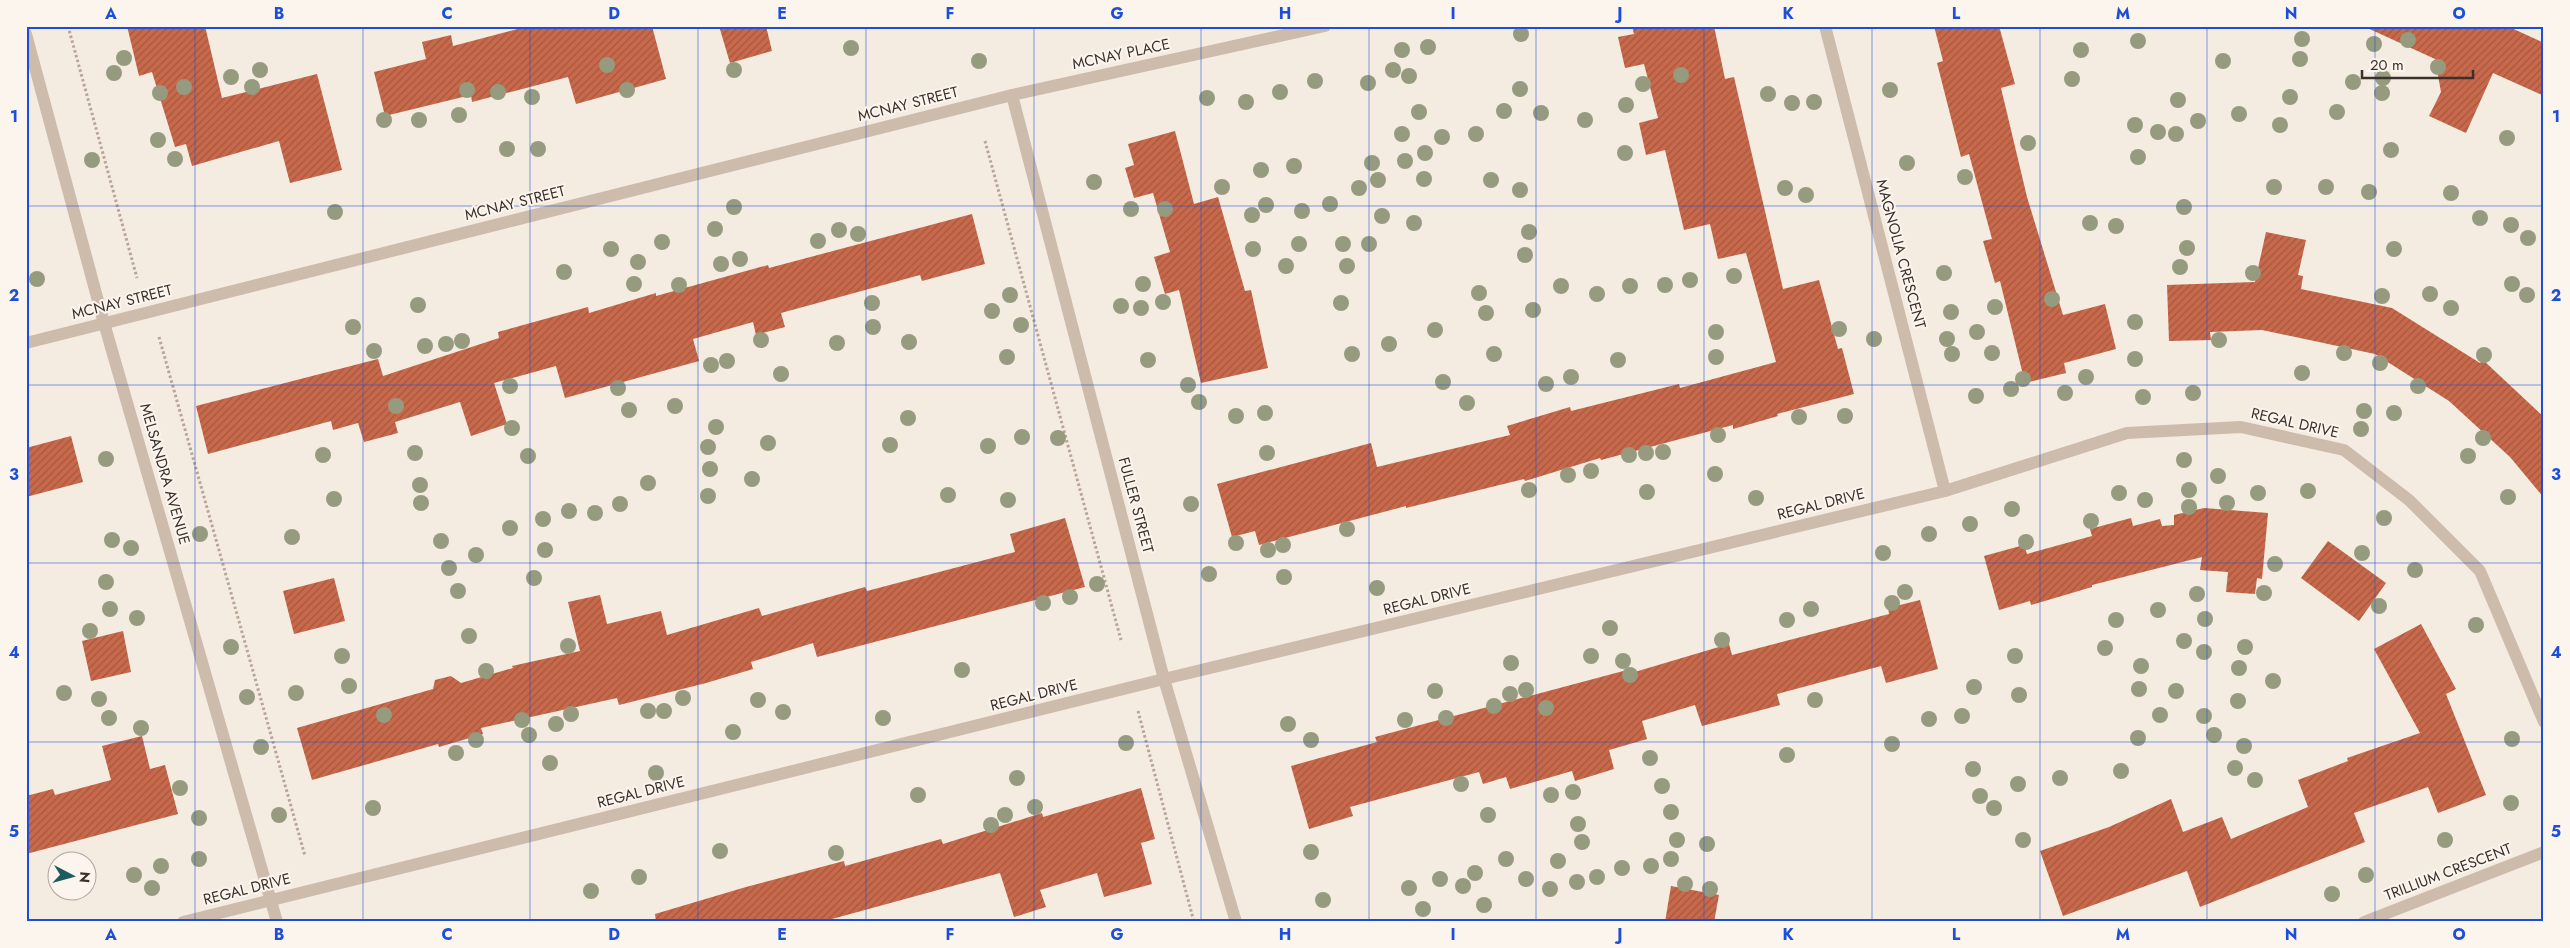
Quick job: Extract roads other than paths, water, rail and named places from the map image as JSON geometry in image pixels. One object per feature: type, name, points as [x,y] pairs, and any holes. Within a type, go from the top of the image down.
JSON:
[{"type":"street","name":"MCNAY PLACE","points":[[1012,95],[1325,26]]},
{"type":"street","name":"MAGNOLIA CRESCENT","points":[[1825,26],[1945,491]]},
{"type":"street","name":"MELSANDRA AVENUE","points":[[26,34],[104,323],[277,922]]},
{"type":"street","name":"MCNAY STREET","points":[[26,343],[1012,95]]},
{"type":"street","name":"FULLER STREET","points":[[1012,95],[1164,679],[1236,922]]},
{"type":"street","name":"REGAL DRIVE","points":[[183,922],[1164,679],[1945,491],[2127,433],[2241,427],[2344,450],[2410,500],[2480,571],[2544,722]]},
{"type":"street","name":"TRILLIUM CRESCENT","points":[[2364,922],[2544,852]]}]
